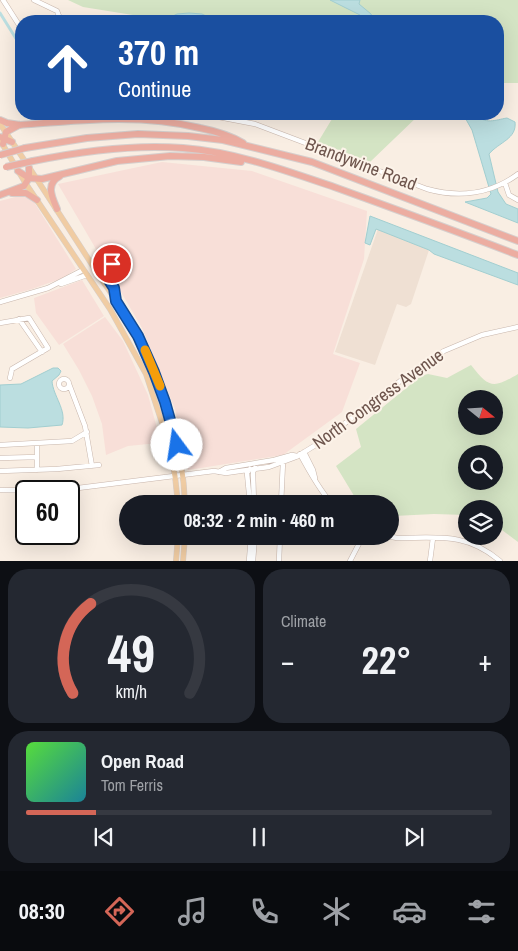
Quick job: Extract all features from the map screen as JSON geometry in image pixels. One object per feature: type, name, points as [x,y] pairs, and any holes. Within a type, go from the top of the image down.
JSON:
[{"type":"highway","points":[[0,122],[20,125],[98,120]]},
{"type":"highway","points":[[159,120],[224,134],[248,146]]},
{"type":"highway","points":[[2,138],[20,125]]},
{"type":"highway","points":[[0,155],[25,148],[87,138],[138,134],[188,136],[223,140],[312,162],[518,241]]},
{"type":"highway","points":[[2,138],[12,142]]},
{"type":"highway","points":[[3,168],[72,153],[113,149],[184,148],[233,156],[291,172],[422,218],[518,255]]},
{"type":"highway","points":[[8,193],[27,181],[117,161],[170,156],[204,157],[291,172]]},
{"type":"highway","points":[[27,181],[29,168]]},
{"type":"highway","points":[[18,171],[27,181]]},
{"type":"highway","points":[[58,209],[52,197],[51,187],[54,180],[66,173]]},
{"type":"highway","points":[[0,195],[8,193],[26,194],[37,200]]},
{"type":"main road","points":[[0,122],[2,138],[18,171]]},
{"type":"main road","points":[[12,142],[58,209],[138,336],[160,386],[171,420],[183,475],[184,495]]},
{"type":"main road","points":[[27,181],[37,200],[133,347],[146,374],[167,438],[177,495]]},
{"type":"main road","points":[[115,261],[110,267],[107,277],[114,288],[116,301]]},
{"type":"main road","points":[[157,404],[171,420]]},
{"type":"main road","points":[[176,561],[177,545]]},
{"type":"main road","points":[[183,561],[184,545]]},
{"type":"street","points":[[2,0],[15,18]]},
{"type":"street","points":[[34,0],[57,11],[59,15]]},
{"type":"street","name":"Brandywine Road","points":[[235,120],[255,124],[434,191],[459,194],[489,190],[505,183],[518,174]]},
{"type":"street","points":[[505,183],[508,193],[518,200]]},
{"type":"street","points":[[0,302],[48,288],[60,281],[85,272]]},
{"type":"street","points":[[0,323],[29,318],[48,348],[12,369],[10,378]]},
{"type":"street","points":[[19,319],[42,352]]},
{"type":"street","name":"North Congress Avenue","points":[[219,472],[226,468],[269,467],[300,454],[324,440],[416,369],[444,351],[482,335],[518,327]]},
{"type":"street","points":[[69,384],[79,407],[92,466]]},
{"type":"street","points":[[0,445],[72,441],[86,432]]},
{"type":"street","points":[[37,444],[38,470]]},
{"type":"street","points":[[300,454],[324,495]]},
{"type":"street","name":"North Congress Avenue","points":[[0,490],[54,490],[183,475],[226,473],[300,454]]},
{"type":"street","points":[[0,458],[37,457]]},
{"type":"street","points":[[281,495],[283,462]]},
{"type":"street","points":[[0,471],[99,465]]},
{"type":"street","points":[[249,495],[247,473],[253,467]]},
{"type":"street","points":[[253,467],[254,495]]},
{"type":"street","points":[[399,536],[456,538],[470,542],[488,551],[500,561]]},
{"type":"street","points":[[430,561],[433,538]]},
{"type":"street","points":[[250,561],[251,545]]},
{"type":"street","points":[[254,561],[255,545]]},
{"type":"street","points":[[279,561],[280,545]]},
{"type":"street","points":[[350,561],[358,545]]},
{"type":"shaded area","points":[[162,162],[252,171],[367,211],[364,259],[333,354],[360,363],[342,412],[283,455],[188,470],[175,409],[142,328],[58,184]]},
{"type":"shaded area","points":[[19,196],[29,198],[34,202],[76,269],[63,278],[0,298],[0,201]]},
{"type":"shaded area","points":[[378,229],[429,250],[411,304],[406,307],[397,304],[375,365],[335,352]]},
{"type":"shaded area","points":[[82,280],[104,316],[59,345],[36,313],[34,298]]},
{"type":"shaded area","points":[[105,317],[123,341],[148,395],[160,439],[158,443],[128,446],[106,455],[102,424],[92,396],[63,344]]},
{"type":"green space","points":[[68,0],[518,0],[518,83],[504,83],[504,15],[133,15],[83,7]]},
{"type":"green space","points":[[331,120],[414,120],[370,162],[318,142]]},
{"type":"green space","points":[[471,365],[487,382],[497,384],[518,374],[518,542],[503,531],[503,500],[458,500],[458,515],[399,516],[399,495],[354,495],[336,466],[361,447],[356,429],[421,376],[428,374],[447,378]]},
{"type":"water","points":[[330,0],[360,0],[359,4],[371,15],[360,15]]},
{"type":"water","points":[[189,13],[204,15],[175,15]]},
{"type":"water","points":[[507,118],[515,122],[515,128],[510,136],[489,154],[498,192],[506,204],[518,209],[518,223],[465,202],[487,198],[491,194],[472,130],[466,120],[494,121]]},
{"type":"water","points":[[370,216],[518,273],[518,285],[434,254],[429,250],[376,229],[370,245],[365,243]]},
{"type":"water","points":[[53,368],[58,368],[61,371],[52,381],[63,414],[62,425],[28,428],[0,427],[0,385],[21,384]]},
{"type":"waterway","points":[[0,13],[15,37]]},
{"type":"slow traffic","points":[[145,350],[160,386]]},
{"type":"route","points":[[112,264],[107,271],[107,277],[114,288],[116,301],[138,336],[154,372],[177,445]]}]
